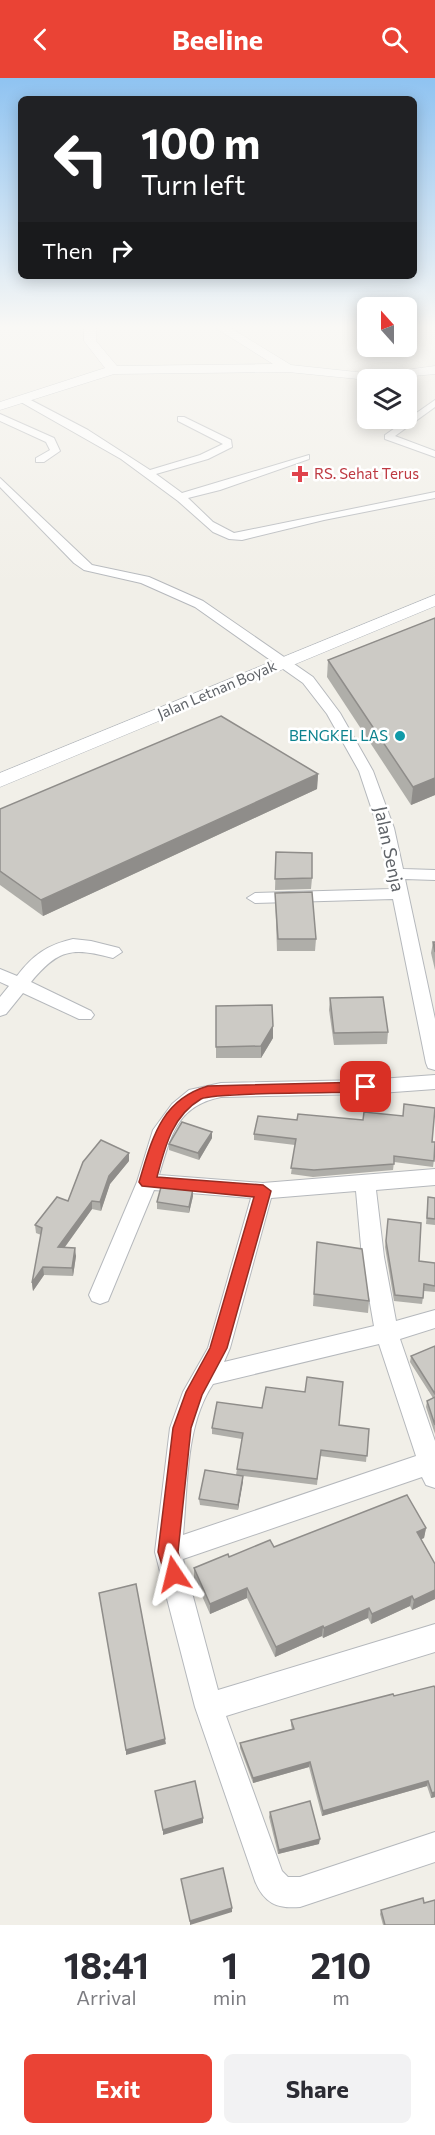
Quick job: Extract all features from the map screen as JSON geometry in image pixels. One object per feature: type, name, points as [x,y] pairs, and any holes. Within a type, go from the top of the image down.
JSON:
[{"type":"street","points":[[47,413],[119,453],[180,497],[219,531],[234,538],[435,495]]},
{"type":"street","points":[[0,417],[50,440],[55,451],[40,460]]},
{"type":"street","points":[[147,474],[204,457],[228,445],[227,442],[181,419]]},
{"type":"street","points":[[400,429],[388,437],[435,454]]},
{"type":"street","points":[[180,497],[216,488],[305,457]]},
{"type":"street","name":"Jalan Senja","points":[[0,481],[78,561],[88,568],[145,580],[200,604],[285,662],[308,680],[322,696],[366,771],[386,828],[435,1063]]},
{"type":"street","name":"Jalan Letnan Boyak","points":[[0,780],[285,662],[327,648],[435,600]]},
{"type":"street","points":[[395,874],[435,875]]},
{"type":"street","points":[[255,898],[399,894]]},
{"type":"street","points":[[0,1010],[44,958],[62,945],[91,944],[113,952]]},
{"type":"street","points":[[0,975],[20,986],[53,998],[85,1016]]},
{"type":"street","points":[[100,1295],[147,1182],[163,1130],[179,1109],[196,1095],[221,1090],[366,1087],[435,1082]]},
{"type":"street","points":[[147,1182],[263,1191],[435,1178]]},
{"type":"street","points":[[168,1552],[433,1467],[387,1333],[373,1257],[365,1182]]},
{"type":"street","points":[[263,1191],[219,1348],[206,1376],[195,1392],[182,1428],[168,1552],[209,1707],[270,1881],[282,1893],[300,1893],[435,1847]]},
{"type":"street","points":[[206,1376],[387,1333],[435,1319]]},
{"type":"street","points":[[209,1707],[435,1638]]},
{"type":"building","name":"BENGKEL LAS","points":[[435,618],[435,778],[413,787],[328,660]]},
{"type":"building","points":[[221,716],[318,774],[41,900],[0,871],[0,809]]},
{"type":"building","points":[[276,852],[312,853],[312,878],[275,879]]},
{"type":"building","points":[[312,892],[316,939],[278,939],[275,893]]},
{"type":"building","points":[[383,997],[388,1032],[334,1033],[330,998]]},
{"type":"building","points":[[272,1005],[273,1026],[261,1046],[216,1047],[216,1006]]},
{"type":"building","points":[[404,1104],[435,1108],[432,1142],[435,1142],[434,1161],[394,1156],[394,1164],[314,1170],[291,1168],[296,1139],[254,1134],[258,1116],[297,1120],[298,1114],[363,1120],[364,1112],[403,1116]]},
{"type":"building","points":[[182,1122],[212,1132],[198,1153],[169,1144]]},
{"type":"building","points":[[101,1140],[129,1153],[109,1176],[100,1202],[92,1201],[58,1247],[75,1248],[72,1268],[43,1267],[32,1283],[42,1228],[35,1225],[57,1197],[68,1201],[83,1162]]},
{"type":"building","points":[[161,1187],[193,1189],[189,1207],[157,1202]]},
{"type":"building","points":[[428,1197],[435,1198],[435,1219],[427,1218]]},
{"type":"building","points":[[388,1219],[421,1223],[419,1261],[435,1263],[435,1286],[424,1284],[423,1298],[395,1295],[386,1241]]},
{"type":"building","points":[[317,1242],[362,1249],[369,1301],[314,1294]]},
{"type":"building","points":[[435,1346],[435,1394],[411,1356]]},
{"type":"building","points":[[307,1377],[343,1382],[339,1425],[369,1429],[367,1456],[321,1450],[317,1479],[237,1469],[243,1433],[212,1428],[217,1402],[262,1408],[266,1387],[305,1392]]},
{"type":"building","points":[[435,1397],[435,1425],[427,1401]]},
{"type":"building","points":[[205,1470],[243,1476],[238,1505],[199,1499]]},
{"type":"building","points":[[407,1495],[426,1528],[417,1532],[435,1564],[435,1590],[414,1600],[412,1596],[372,1614],[369,1608],[276,1647],[247,1588],[210,1604],[194,1568],[270,1540],[274,1547]]},
{"type":"building","points":[[136,1584],[165,1739],[126,1750],[99,1593]]},
{"type":"building","points":[[434,1686],[435,1792],[432,1793],[428,1781],[323,1811],[310,1762],[253,1778],[240,1743],[294,1729],[291,1720]]},
{"type":"building","points":[[195,1781],[203,1818],[163,1830],[155,1791]]},
{"type":"building","points":[[310,1801],[320,1839],[279,1850],[270,1812]]},
{"type":"building","points":[[223,1868],[232,1908],[190,1921],[181,1879]]},
{"type":"building","points":[[423,1898],[424,1903],[435,1900],[435,1925],[385,1925],[381,1910]]},
{"type":"place","name":"RS. Sehat Terus","points":[[300,474]]},
{"type":"place","name":"BENGKEL LAS","points":[[400,736]]},
{"type":"route","points":[[174,1574],[168,1552],[182,1428],[195,1392],[206,1376],[219,1348],[263,1191],[147,1182],[163,1130],[179,1109],[196,1095],[208,1092],[302,1087],[366,1087]]}]
